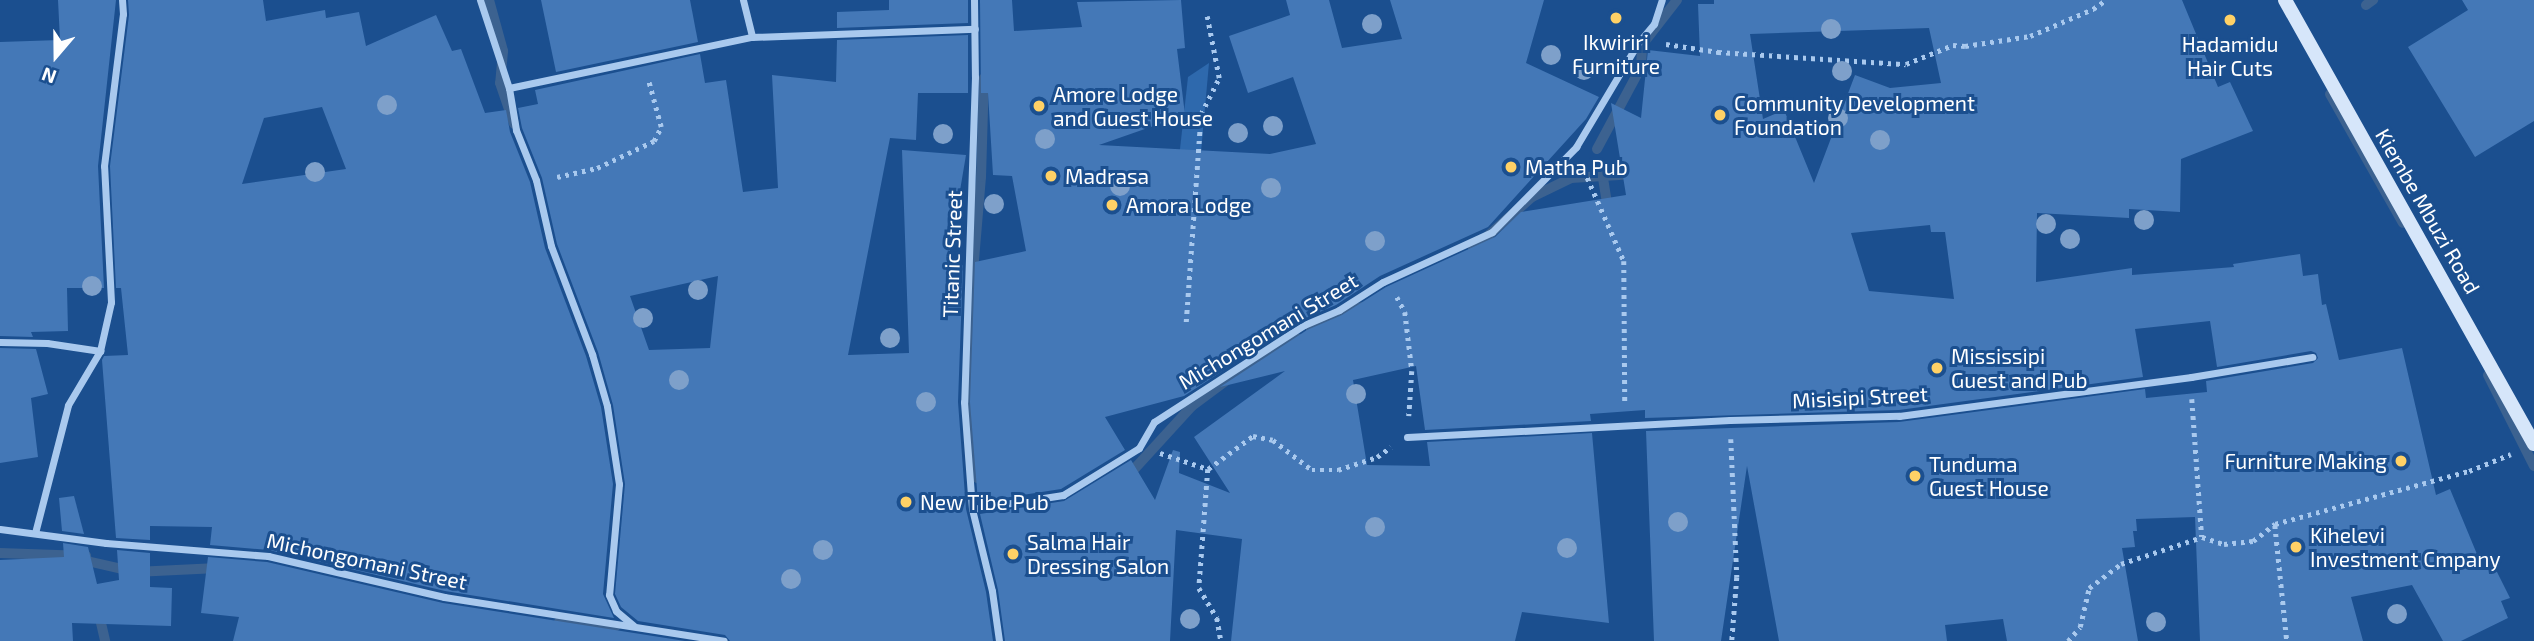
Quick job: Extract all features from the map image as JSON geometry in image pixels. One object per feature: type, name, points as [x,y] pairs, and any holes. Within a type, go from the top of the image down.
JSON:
[{"type":"main road","name":"Kiembe Mbuzi Road","points":[[2285,0],[2529,446]]},
{"type":"street","points":[[35,533],[68,405],[100,351],[111,302],[104,166],[123,14],[122,0]]},
{"type":"street","points":[[480,0],[509,88],[516,130],[536,180],[551,246],[592,354],[607,406],[618,484],[609,595],[616,611],[634,627]]},
{"type":"street","points":[[743,0],[752,37]]},
{"type":"street","name":"Titanic Street","points":[[971,509],[964,402],[974,0]]},
{"type":"street","name":"Michongomani Street","points":[[971,509],[1063,495],[1139,448],[1154,422],[1176,406],[1304,325],[1339,310],[1383,282],[1492,232],[1576,146],[1638,43],[1654,24],[1662,0]]},
{"type":"street","points":[[509,88],[752,37],[975,29]]},
{"type":"street","points":[[0,342],[47,343],[100,351]]},
{"type":"street","name":"Misisipi Street","points":[[1407,437],[1730,420],[1899,416],[2191,377],[2312,357]]},
{"type":"street","points":[[971,509],[992,591],[999,641]]},
{"type":"street","name":"Michongomani Street","points":[[0,529],[106,543],[268,556],[444,597],[724,641]]},
{"type":"path","points":[[1638,43],[1646,40],[1718,52],[1906,64],[1953,45],[1965,47],[2030,36],[2093,9],[2106,0]]},
{"type":"path","points":[[1186,322],[1201,114],[1219,78],[1207,16]]},
{"type":"path","points":[[536,180],[597,168],[654,141],[661,127],[643,61]]},
{"type":"path","points":[[1576,146],[1591,190],[1625,261],[1625,426]]},
{"type":"path","points":[[1208,468],[1253,436],[1273,440],[1312,470],[1338,470],[1377,457],[1407,437],[1412,371],[1405,312],[1395,292],[1383,282]]},
{"type":"path","points":[[2191,377],[2202,537]]},
{"type":"path","points":[[1730,420],[1737,577],[1732,641]]},
{"type":"path","points":[[2068,641],[2080,627],[2090,588],[2121,564],[2202,537],[2224,544],[2253,541],[2275,524],[2469,471],[2529,446]]},
{"type":"path","points":[[1139,448],[1208,468]]},
{"type":"path","points":[[1208,468],[1199,587],[1217,618],[1221,641]]},
{"type":"path","points":[[2275,524],[2287,641]]},
{"type":"shaded area","points":[[1209,63],[1201,152],[1177,176],[1188,77]]},
{"type":"building","points":[[58,0],[116,0],[98,166],[104,288],[67,288],[68,331],[31,332],[33,337],[0,336],[0,42],[60,40]]},
{"type":"building","points":[[128,0],[263,0],[266,21],[325,10],[326,18],[359,12],[366,46],[436,15],[452,51],[461,49],[485,113],[506,110],[510,132],[530,182],[545,248],[586,356],[601,407],[613,484],[603,594],[614,618],[445,591],[269,550],[210,545],[212,527],[150,526],[150,540],[116,538],[102,360],[104,356],[128,355],[121,288],[116,288],[110,166],[129,15]],"holes":[[[322,107],[346,169],[242,184],[264,118]]]},
{"type":"building","points":[[541,0],[690,0],[698,42],[556,72]]},
{"type":"building","points":[[889,0],[968,0],[968,23],[837,28],[837,12],[889,10]]},
{"type":"building","points":[[980,0],[1012,0],[1014,31],[1082,27],[1077,2],[1181,0],[1185,48],[1177,49],[1185,115],[1099,145],[1270,154],[1316,144],[1293,77],[1248,93],[1229,36],[1290,15],[1286,0],[1329,0],[1342,48],[1402,39],[1390,0],[1544,0],[1526,63],[1599,97],[1586,119],[1488,227],[1380,276],[1336,305],[1301,320],[1184,396],[1105,417],[1125,450],[1061,489],[978,502],[970,402],[975,262],[1026,251],[1012,176],[993,175],[988,93],[981,93]]},
{"type":"building","points":[[1714,0],[2182,0],[2218,87],[2230,82],[2253,131],[2181,159],[2180,212],[2129,209],[2129,218],[2037,213],[2036,282],[2132,268],[2132,275],[2234,267],[2233,264],[2300,254],[2303,276],[2318,274],[2322,305],[2326,304],[2339,360],[2402,348],[2436,495],[2450,489],[2479,559],[2488,554],[2510,598],[2501,601],[2508,618],[2461,641],[2443,641],[2412,585],[2351,597],[2363,641],[2200,641],[2195,517],[2136,519],[2137,531],[2133,531],[2135,547],[2122,548],[2138,641],[2007,641],[2003,619],[1945,625],[1947,641],[1779,641],[1747,466],[1721,641],[1654,641],[1646,431],[1899,422],[2145,389],[2146,398],[2207,392],[2206,381],[2313,363],[2318,358],[2316,353],[2311,351],[2217,367],[2210,321],[2135,329],[2143,377],[1899,410],[1645,418],[1645,410],[1590,414],[1591,421],[1425,430],[1416,366],[1353,380],[1367,465],[1430,466],[1427,442],[1592,433],[1609,623],[1522,612],[1515,641],[1231,641],[1242,539],[1176,530],[1170,641],[1005,641],[998,590],[980,514],[1064,501],[1131,460],[1155,500],[1173,450],[1180,452],[1179,473],[1230,493],[1194,437],[1285,371],[1220,387],[1307,330],[1342,315],[1386,287],[1495,237],[1521,212],[1626,195],[1611,103],[1641,118],[1648,50],[1700,56],[1698,4],[1714,4]],"holes":[[[1929,28],[1941,83],[1890,88],[1855,75],[1814,183],[1784,110],[1763,119],[1750,34]],[[1930,225],[1931,232],[1945,232],[1954,299],[1869,291],[1851,233]]]},
{"type":"building","points":[[2462,0],[2534,0],[2534,121],[2475,157],[2408,47],[2468,10]]},
{"type":"building","points":[[968,35],[968,93],[918,93],[916,140],[890,138],[848,355],[909,353],[902,150],[966,155],[947,268],[963,265],[958,402],[966,509],[986,592],[993,641],[730,641],[725,635],[638,621],[621,607],[615,594],[625,484],[613,405],[598,352],[557,244],[542,178],[522,128],[518,108],[538,104],[535,90],[700,54],[705,83],[726,80],[743,192],[778,188],[772,75],[836,82],[837,40]],"holes":[[[718,276],[710,348],[649,350],[630,296]]]},
{"type":"building","points":[[0,348],[36,349],[48,394],[31,398],[38,457],[0,463]]},
{"type":"building","points":[[74,496],[84,534],[62,531],[59,498]]},
{"type":"building","points":[[63,543],[88,547],[97,584],[119,580],[117,550],[150,553],[150,587],[172,588],[171,626],[72,623],[73,641],[0,641],[0,560],[64,557]]},
{"type":"building","points":[[208,557],[267,562],[443,603],[685,641],[233,641],[239,617],[201,613]]},
{"type":"waterway","points":[[489,0],[503,51],[500,83],[514,124]]},
{"type":"waterway","points":[[1597,149],[1641,67],[1642,45],[1677,0]]},
{"type":"waterway","points":[[2366,5],[2373,0]]},
{"type":"waterway","points":[[977,478],[968,374],[981,177],[984,78]]},
{"type":"waterway","points":[[2330,94],[2403,223]]},
{"type":"waterway","points":[[1473,249],[1532,197],[1571,178],[1635,174]]},
{"type":"waterway","points":[[1603,178],[1608,211]]},
{"type":"waterway","points":[[1311,330],[1340,312],[1363,307]]},
{"type":"waterway","points":[[1127,477],[1192,406],[1261,355],[1297,338]]},
{"type":"waterway","points":[[2488,375],[2534,466]]},
{"type":"waterway","points":[[0,553],[86,556],[87,561],[135,572],[218,568]]},
{"type":"waterway","points":[[98,610],[105,641]]},
{"type":"waterway","points":[[559,622],[616,626]]},
{"type":"place","name":"Ikwiriri Furniture","points":[[1616,18]]},
{"type":"place","name":"Hadamidu Hair Cuts","points":[[2230,20]]},
{"type":"place","name":"Amore Lodge and Guest House","points":[[1039,106]]},
{"type":"place","name":"Community Development Foundation","points":[[1720,115]]},
{"type":"place","name":"Matha Pub","points":[[1511,167]]},
{"type":"place","name":"Madrasa","points":[[1051,176]]},
{"type":"place","name":"Amora Lodge","points":[[1112,205]]},
{"type":"place","name":"Mississipi Guest and Pub","points":[[1937,368]]},
{"type":"place","name":"Furniture Making","points":[[2401,461]]},
{"type":"place","name":"Tunduma Guest House","points":[[1915,476]]},
{"type":"place","name":"New Tibe Pub","points":[[906,502]]},
{"type":"place","name":"Kihelevi Investment Cmpany","points":[[2296,547]]},
{"type":"place","name":"Salma Hair Dressing Salon","points":[[1013,554]]}]
